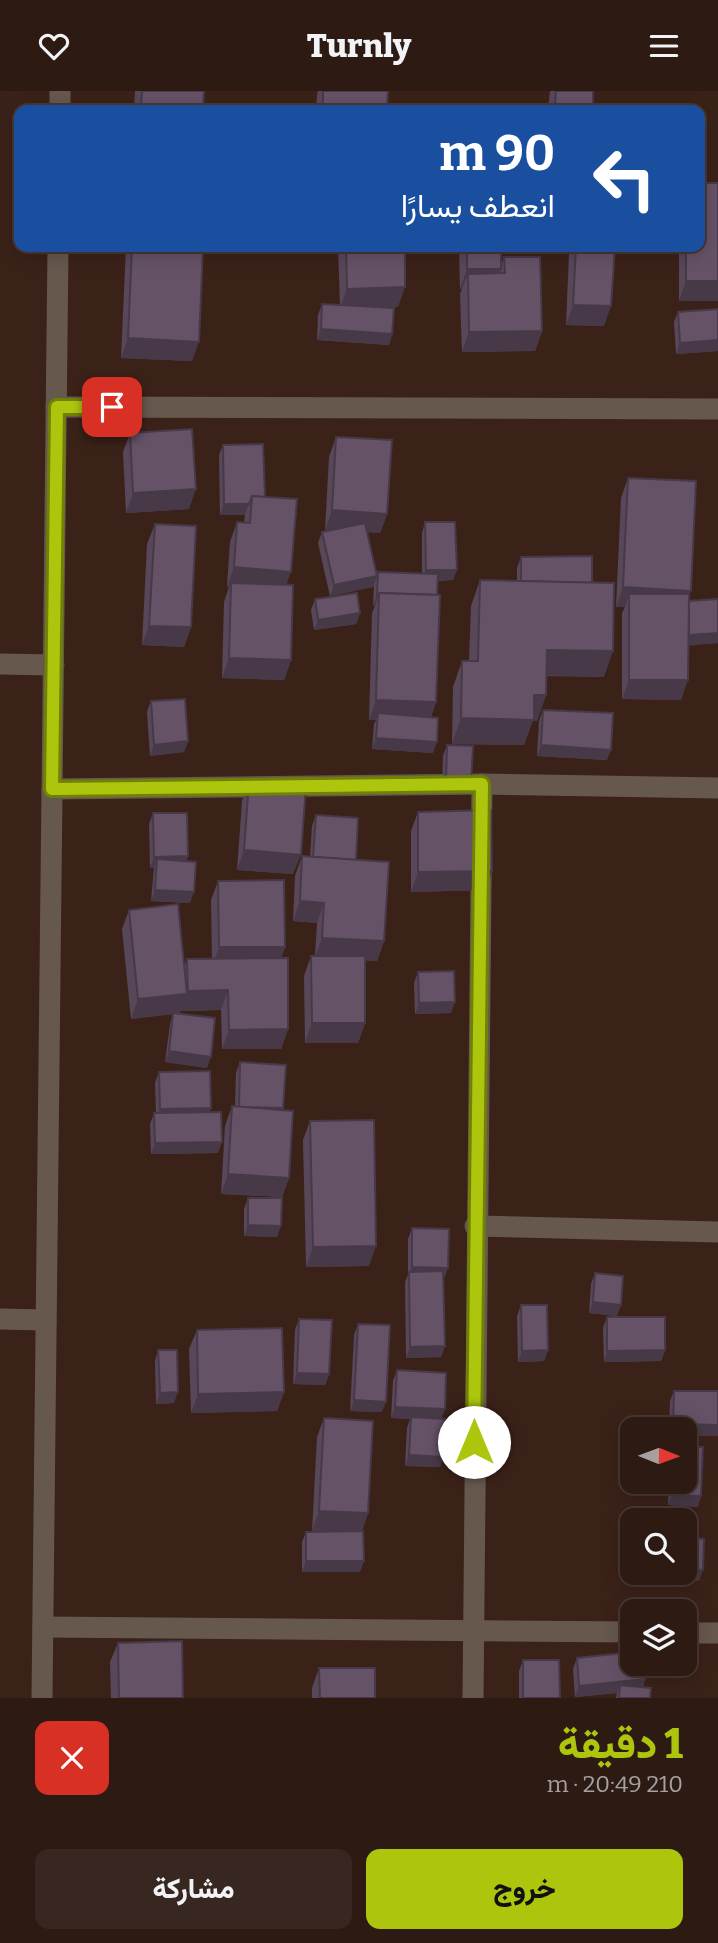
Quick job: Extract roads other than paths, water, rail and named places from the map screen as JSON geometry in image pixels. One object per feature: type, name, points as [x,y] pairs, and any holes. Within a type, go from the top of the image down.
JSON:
[{"type":"street","points":[[42,1698],[58,252]]},
{"type":"street","points":[[57,407],[718,409]]},
{"type":"street","points":[[0,664],[54,664]]},
{"type":"street","points":[[52,789],[482,784],[718,788]]},
{"type":"street","points":[[473,1698],[475,1226],[482,784]]},
{"type":"street","points":[[475,1226],[718,1232]]},
{"type":"street","points":[[0,1319],[46,1319]]},
{"type":"street","points":[[43,1627],[620,1632]]},
{"type":"street","points":[[697,1633],[718,1633]]}]
